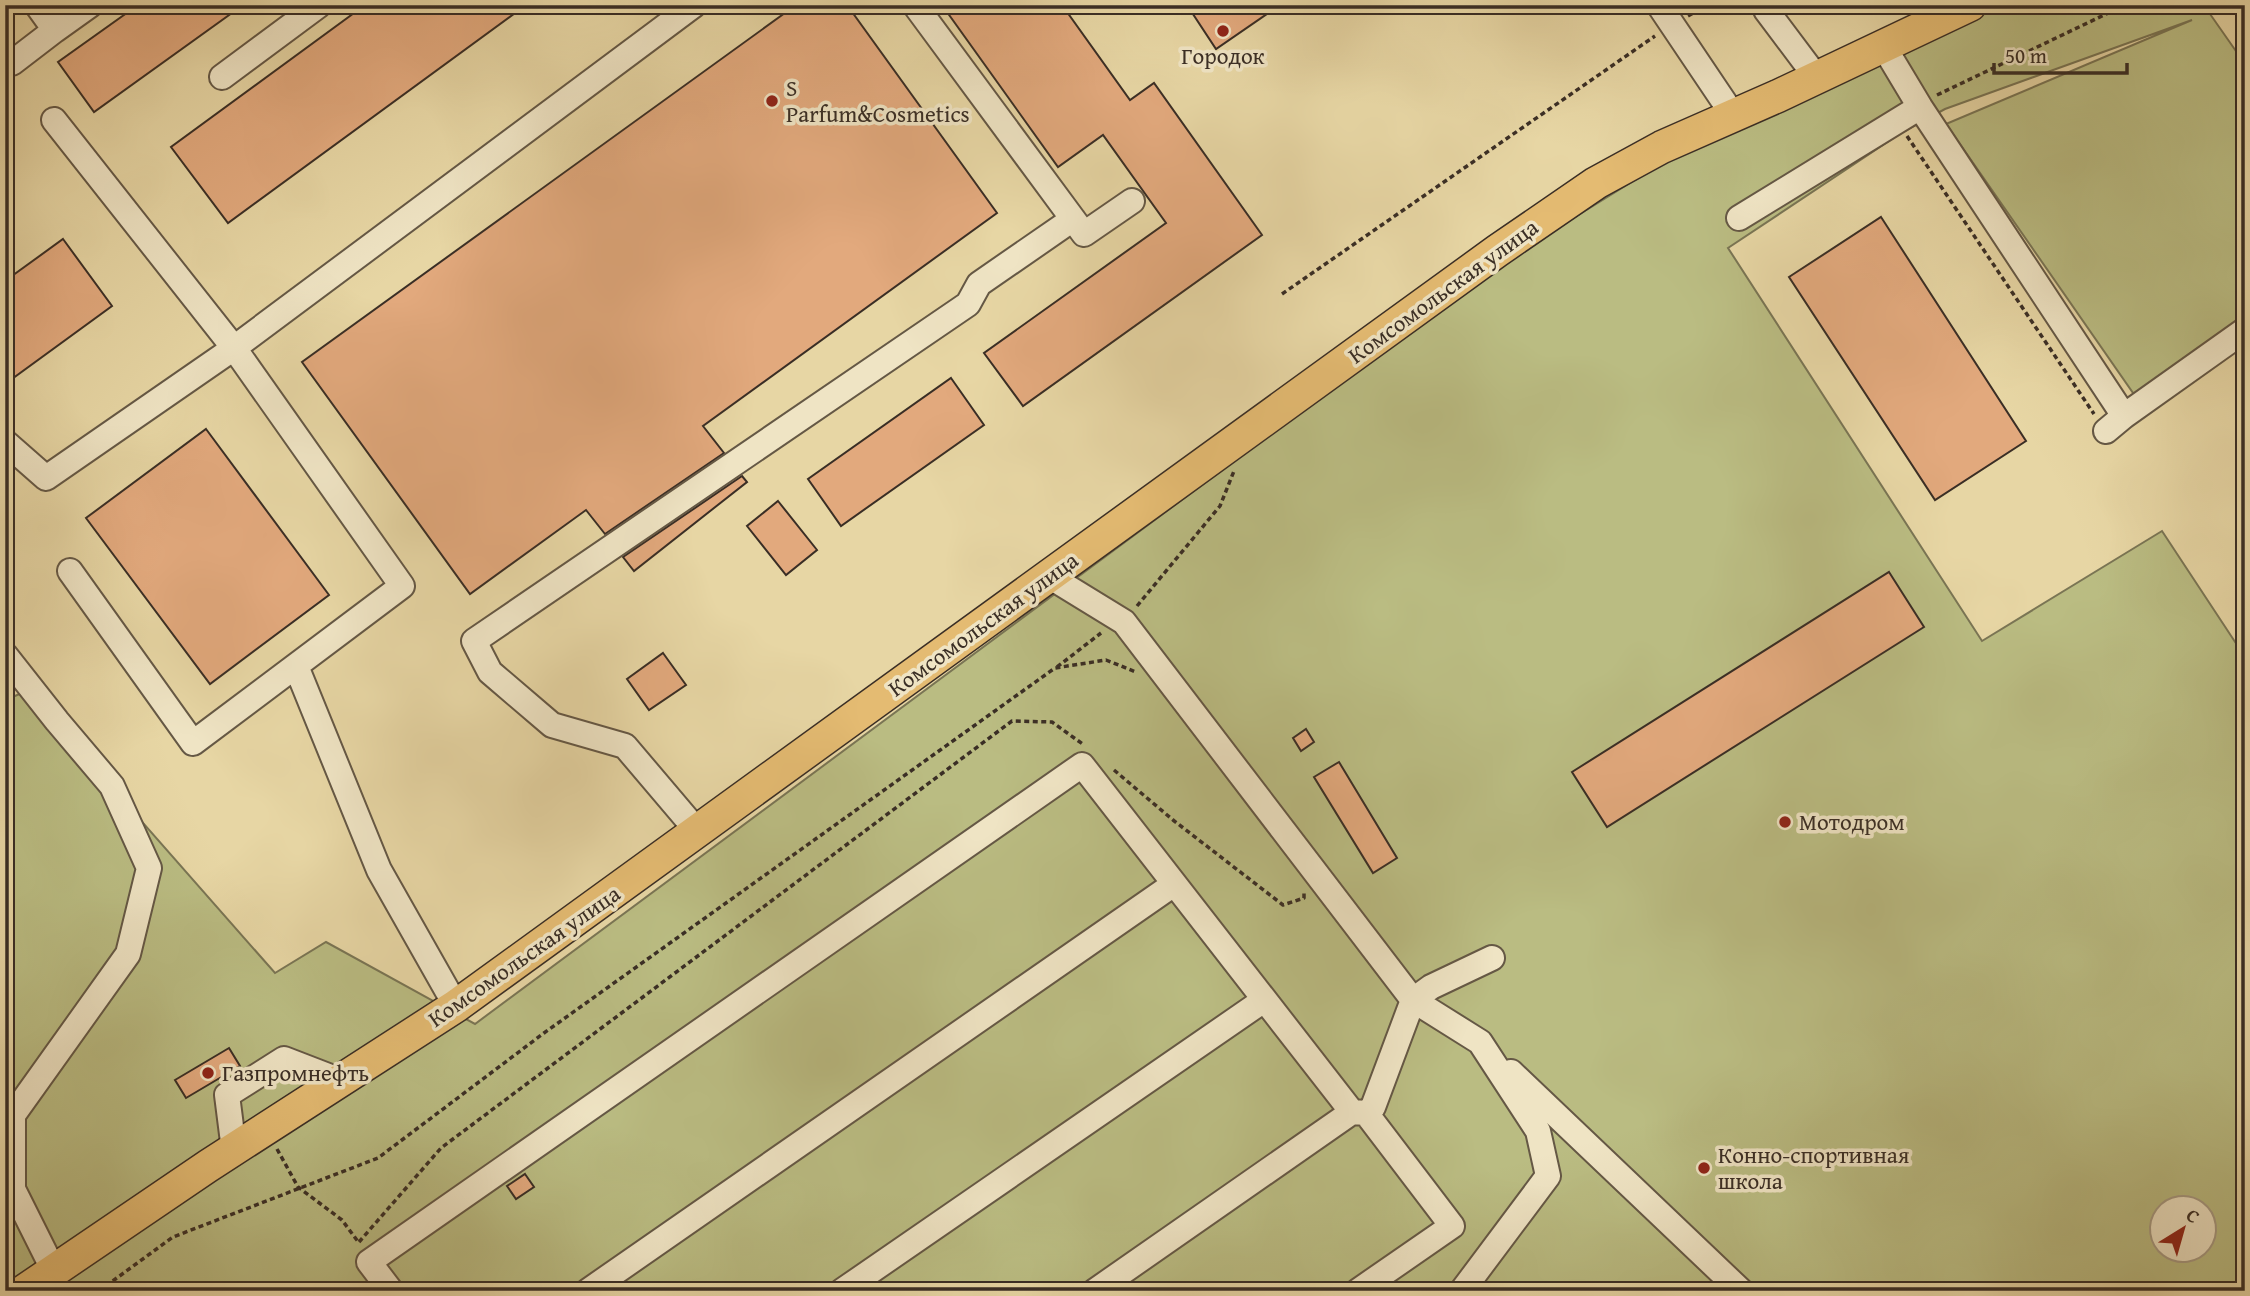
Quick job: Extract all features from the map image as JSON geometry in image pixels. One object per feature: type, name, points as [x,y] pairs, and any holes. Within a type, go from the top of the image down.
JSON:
[{"type":"main road","name":"Комсомольская улица","points":[[24,1291],[456,1006],[1497,251],[1596,183],[1662,147],[1817,78],[1970,5]]},
{"type":"lane","points":[[37,5],[55,30]]},
{"type":"lane","points":[[5,63],[12,63],[89,5]]},
{"type":"lane","points":[[222,77],[319,5]]},
{"type":"lane","points":[[5,442],[46,478],[234,348],[694,5]]},
{"type":"lane","points":[[915,5],[1084,234],[1132,201]]},
{"type":"lane","points":[[1659,5],[1733,115]]},
{"type":"lane","points":[[1767,7],[1817,78]]},
{"type":"lane","points":[[1884,47],[1928,101],[2115,424],[2245,330]]},
{"type":"lane","points":[[1739,218],[1928,101]]},
{"type":"lane","points":[[54,120],[234,348],[402,586],[193,743],[70,571]]},
{"type":"lane","points":[[698,832],[625,746],[552,725],[490,672],[474,640],[968,304],[979,284],[1073,219]]},
{"type":"lane","points":[[1049,576],[1124,622],[1413,1000],[1480,1042],[1741,1291]]},
{"type":"lane","points":[[5,654],[112,786],[149,868],[128,954],[13,1115],[13,1189],[54,1271]]},
{"type":"lane","points":[[296,666],[379,870],[456,1006]]},
{"type":"lane","points":[[391,1291],[369,1262],[1082,765],[1265,1000],[1452,1226],[1358,1291]]},
{"type":"lane","points":[[588,1291],[1174,884]]},
{"type":"lane","points":[[1095,1291],[1359,1113],[1373,1107],[1413,1000],[1431,987],[1492,958]]},
{"type":"lane","points":[[842,1291],[1265,1000]]},
{"type":"lane","points":[[1462,1291],[1548,1176],[1538,1131],[1480,1042]]},
{"type":"lane","points":[[234,1150],[227,1095],[284,1059],[341,1081]]},
{"type":"path","points":[[1928,101],[2125,5]]},
{"type":"path","points":[[1282,294],[1663,30]]},
{"type":"path","points":[[1896,120],[2115,424]]},
{"type":"path","points":[[99,1291],[173,1237],[378,1158],[544,1033],[1055,668],[1100,633],[1124,622],[1220,506],[1235,469]]},
{"type":"path","points":[[1055,668],[1106,660],[1138,673]]},
{"type":"path","points":[[267,1129],[298,1187],[342,1220],[359,1243],[441,1148],[1012,722],[1052,722],[1088,748]]},
{"type":"path","points":[[1109,766],[1173,820],[1283,905],[1304,898],[1303,885]]},
{"type":"green space","points":[[1980,5],[2228,5],[2210,14],[2245,64],[2245,340],[2147,413],[1946,124],[2192,20],[1945,109],[1901,133],[1728,248],[1982,641],[2162,531],[2245,657],[2245,1291],[5,1291],[5,700],[27,691],[275,973],[326,942],[475,1024],[1504,261],[1706,136]]},
{"type":"building","points":[[138,5],[243,5],[94,112],[58,62]]},
{"type":"building","points":[[365,5],[526,5],[228,223],[171,147]]},
{"type":"building","points":[[796,5],[847,5],[997,213],[703,426],[724,453],[605,534],[586,510],[470,594],[302,362]]},
{"type":"building","points":[[942,5],[1062,5],[1130,100],[1154,83],[1262,235],[1023,406],[984,353],[1166,223],[1103,135],[1058,167]]},
{"type":"building","name":"Городок","points":[[1187,5],[1280,5],[1216,49]]},
{"type":"building","points":[[1881,217],[2026,441],[1935,500],[1789,277]]},
{"type":"building","points":[[63,239],[112,306],[5,384],[5,281]]},
{"type":"building","points":[[951,378],[984,425],[841,526],[808,479]]},
{"type":"building","points":[[206,429],[329,595],[210,684],[86,518]]},
{"type":"building","points":[[742,476],[747,482],[634,571],[623,557]]},
{"type":"building","points":[[778,501],[817,550],[786,575],[747,526]]},
{"type":"building","points":[[1889,572],[1924,627],[1607,827],[1572,772]]},
{"type":"building","points":[[663,653],[686,685],[649,710],[627,679]]},
{"type":"building","points":[[1306,729],[1314,742],[1301,751],[1293,738]]},
{"type":"building","points":[[1339,762],[1397,858],[1373,873],[1314,777]]},
{"type":"building","name":"Газпромнефть","points":[[229,1048],[240,1066],[186,1098],[175,1080]]},
{"type":"building","points":[[525,1174],[534,1187],[516,1199],[507,1186]]},
{"type":"place","name":"Городок","points":[[1223,31]]},
{"type":"place","name":"S Parfum&Cosmetics","points":[[772,101]]},
{"type":"place","name":"Мотодром","points":[[1785,822]]},
{"type":"place","name":"Газпромнефть","points":[[208,1073]]},
{"type":"place","name":"Конно-спортивная школа","points":[[1704,1168]]}]
